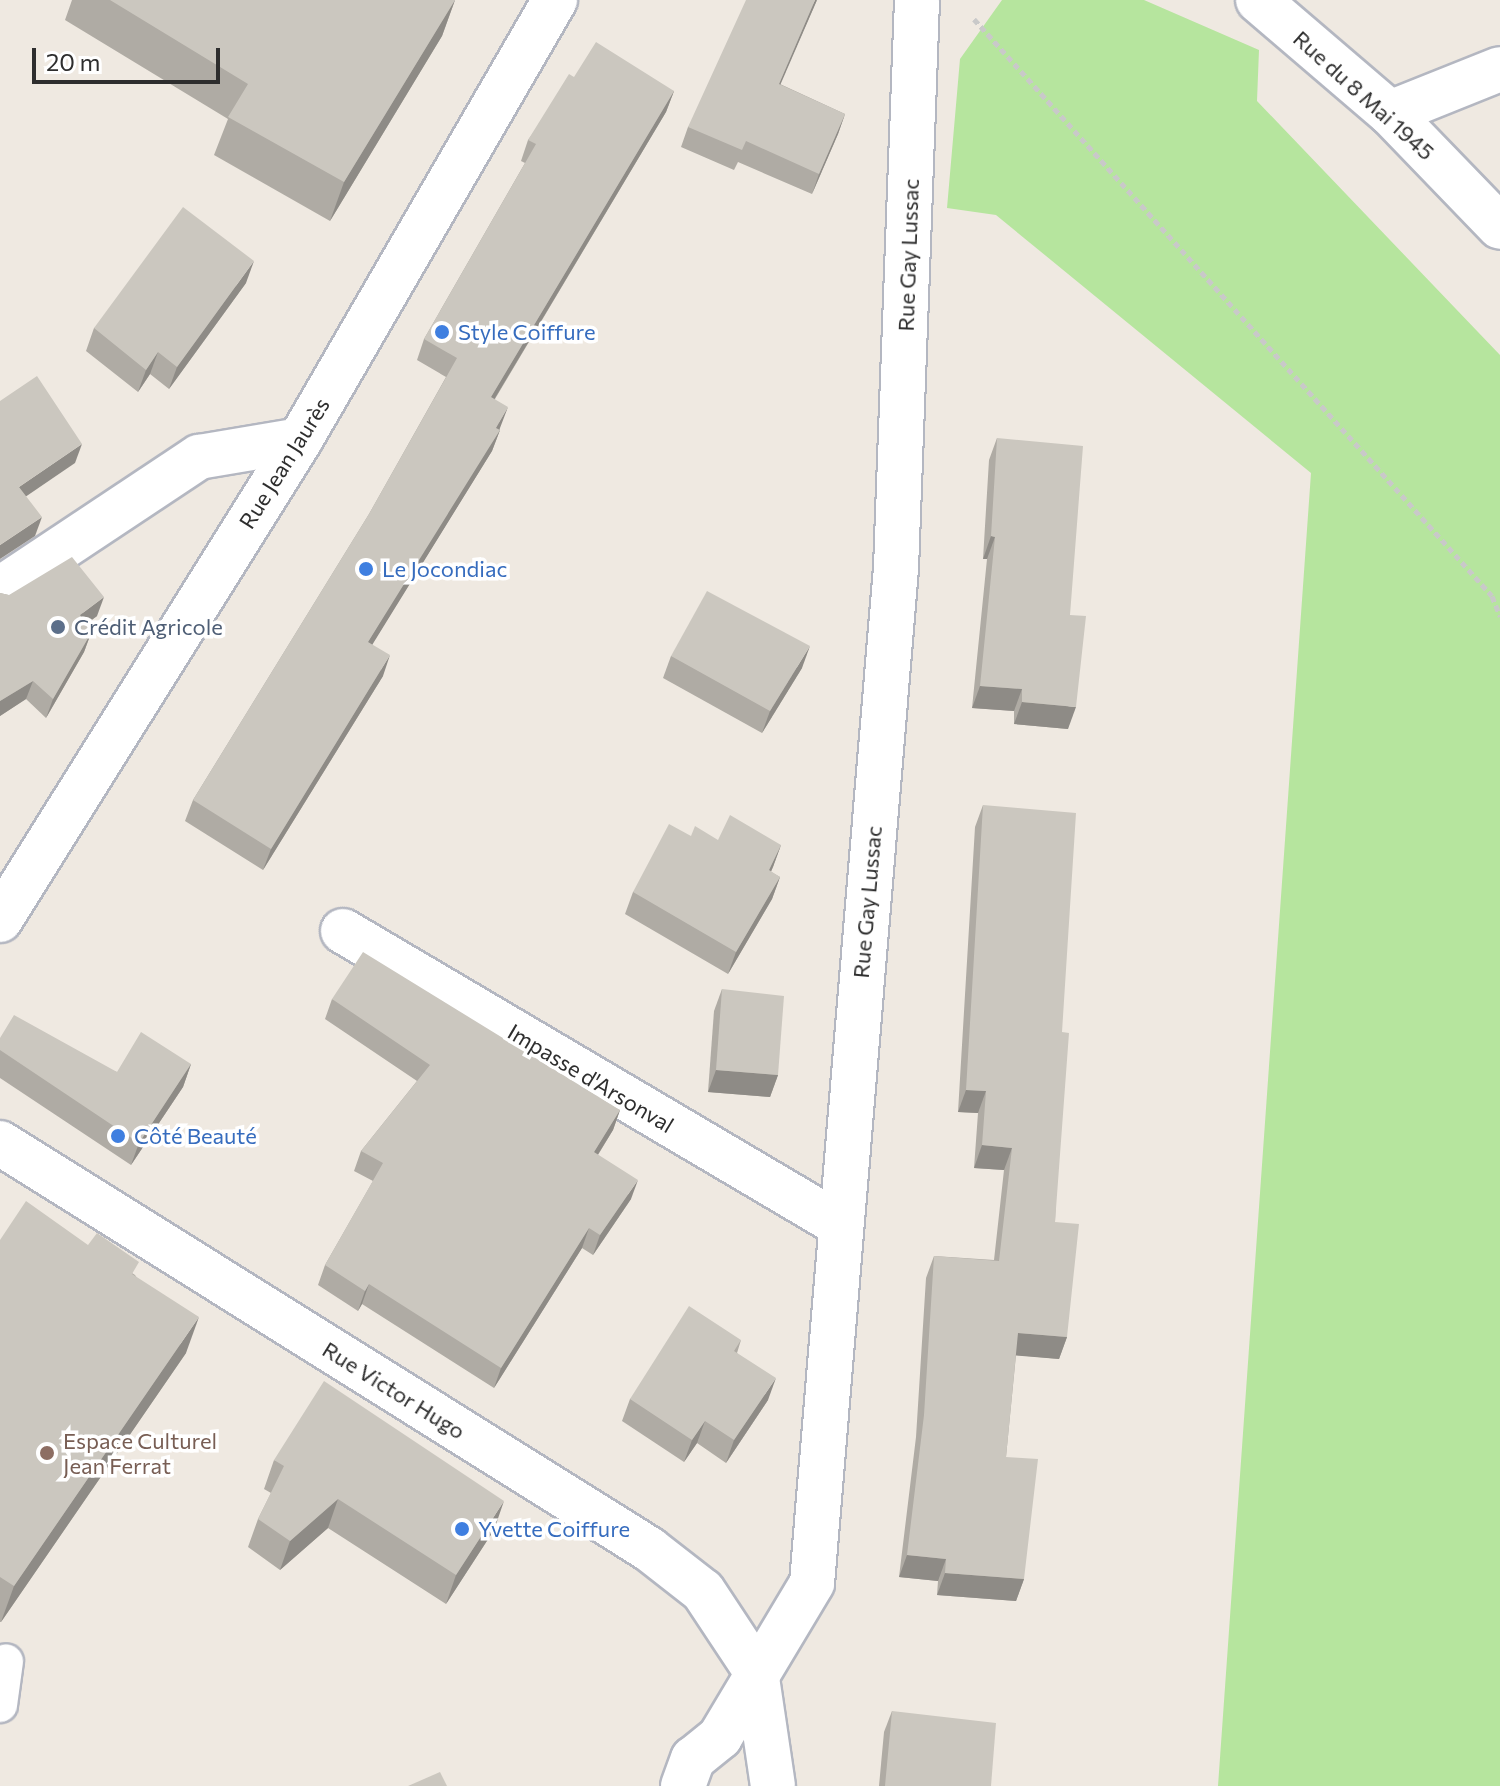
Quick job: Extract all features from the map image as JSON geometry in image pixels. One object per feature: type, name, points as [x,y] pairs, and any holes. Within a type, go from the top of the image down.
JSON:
[{"type":"street","name":"Rue Jean Jaurès","points":[[0,920],[300,440],[555,0]]},
{"type":"street","name":"Rue Gay Lussac","points":[[683,1786],[693,1759],[720,1737],[756,1671],[812,1583],[839,1224],[896,568],[917,0]]},
{"type":"street","name":"Rue du 8 Mai 1945","points":[[1258,0],[1390,113],[1500,227]]},
{"type":"street","points":[[1390,113],[1500,69]]},
{"type":"street","points":[[0,589],[199,457],[300,440]]},
{"type":"street","name":"Impasse d'Arsonval","points":[[343,931],[839,1224]]},
{"type":"street","name":"Rue Victor Hugo","points":[[0,1143],[649,1549],[703,1591],[756,1671]]},
{"type":"street","points":[[756,1671],[773,1786]]},
{"type":"lane","points":[[0,1705],[6,1661]]},
{"type":"path","points":[[971,14],[1492,596],[1500,616]]},
{"type":"green space","points":[[1002,0],[1144,0],[1259,50],[1257,101],[1500,355],[1500,1786],[1218,1786],[1311,473],[996,215],[947,208],[960,59]]},
{"type":"building","points":[[110,0],[455,0],[344,182],[228,117],[248,84]]},
{"type":"building","points":[[746,0],[815,0],[779,84],[845,114],[819,174],[746,141],[742,150],[688,127]]},
{"type":"building","points":[[596,42],[674,91],[491,397],[508,407],[496,428],[500,430],[368,642],[390,655],[271,849],[193,800],[369,514],[457,358],[424,339],[536,144],[528,140],[569,74],[574,77]]},
{"type":"building","points":[[183,207],[254,261],[177,367],[158,352],[146,370],[94,328]]},
{"type":"building","points":[[37,376],[82,444],[19,487],[42,517],[0,545],[0,401]]},
{"type":"building","points":[[997,438],[1083,446],[1070,615],[1086,616],[1076,707],[1022,702],[1022,689],[980,686],[995,537],[991,536]]},
{"type":"building","points":[[72,557],[104,597],[80,615],[91,633],[53,699],[33,681],[0,701],[0,593],[9,595]]},
{"type":"building","points":[[707,591],[810,646],[770,711],[671,656]]},
{"type":"building","points":[[983,805],[1076,813],[1062,1032],[1069,1033],[1055,1222],[1079,1224],[1067,1337],[1018,1333],[1006,1457],[1038,1459],[1024,1579],[945,1573],[946,1559],[907,1555],[924,1415],[934,1256],[999,1261],[1012,1148],[982,1145],[986,1091],[966,1090]]},
{"type":"building","points":[[730,815],[781,845],[769,870],[780,877],[736,952],[633,892],[669,824],[691,836],[695,826],[718,840]]},
{"type":"building","points":[[363,952],[620,1110],[594,1152],[638,1180],[600,1235],[589,1228],[501,1368],[369,1284],[365,1291],[325,1265],[383,1163],[361,1151],[430,1065],[332,999]]},
{"type":"building","points":[[722,989],[784,996],[778,1075],[716,1070]]},
{"type":"building","points":[[14,1015],[117,1072],[141,1032],[191,1064],[139,1143],[0,1050],[0,1038]]},
{"type":"building","name":"Espace Culturel Jean Ferrat","points":[[26,1201],[88,1245],[97,1233],[139,1262],[132,1274],[199,1317],[14,1586],[0,1577],[0,1240]]},
{"type":"building","points":[[689,1306],[741,1340],[734,1351],[776,1378],[734,1440],[705,1421],[692,1440],[630,1399]]},
{"type":"building","points":[[324,1381],[504,1501],[456,1575],[338,1499],[290,1541],[258,1519],[284,1466],[274,1460]]},
{"type":"building","points":[[892,1711],[996,1723],[991,1786],[885,1786]]},
{"type":"building","points":[[440,1772],[447,1786],[408,1786]]},
{"type":"place","name":"Style Coiffure","points":[[442,332]]},
{"type":"place","name":"Le Jocondiac","points":[[366,569]]},
{"type":"place","name":"Crédit Agricole","points":[[58,627]]},
{"type":"place","name":"Côté Beauté","points":[[118,1136]]},
{"type":"place","name":"Espace Culturel Jean Ferrat","points":[[47,1453]]},
{"type":"place","name":"Yvette Coiffure","points":[[462,1529]]}]
